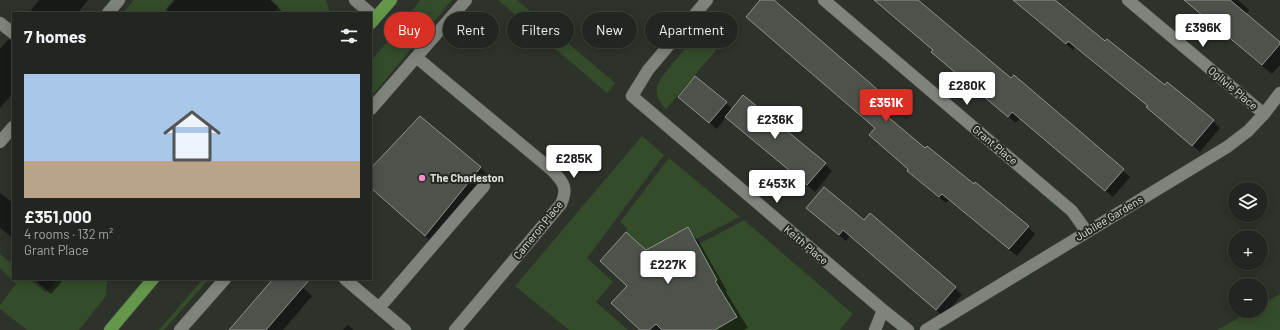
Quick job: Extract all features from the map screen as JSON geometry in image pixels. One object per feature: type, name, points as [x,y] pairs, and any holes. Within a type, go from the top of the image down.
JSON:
[{"type":"main road","points":[[372,17],[390,0]]},
{"type":"main road","points":[[110,330],[153,280]]},
{"type":"street","points":[[109,12],[119,0]]},
{"type":"street","points":[[355,0],[367,12]]},
{"type":"street","points":[[372,108],[466,0]]},
{"type":"street","name":"Keith Place","points":[[707,0],[648,70],[632,96],[903,328]]},
{"type":"street","name":"Grant Place","points":[[824,0],[1072,211],[1087,232]]},
{"type":"street","name":"Ogilvie Place","points":[[1128,0],[1264,114]]},
{"type":"street","points":[[0,23],[12,32]]},
{"type":"street","name":"Cameron Place","points":[[416,57],[553,171],[562,181],[566,194],[561,204],[455,330]]},
{"type":"street","name":"Jubilee Gardens","points":[[926,330],[1227,146],[1248,131],[1264,114],[1280,93]]},
{"type":"street","points":[[0,142],[12,128]]},
{"type":"street","points":[[379,308],[484,186]]},
{"type":"street","points":[[180,330],[224,280]]},
{"type":"street","points":[[346,280],[405,330]]},
{"type":"street","points":[[875,330],[883,310]]},
{"type":"green space","points":[[134,0],[173,0],[166,9],[168,11],[167,12],[124,12]]},
{"type":"green space","points":[[271,0],[326,0],[330,12],[274,12],[279,6]]},
{"type":"green space","points":[[420,0],[452,0],[435,20],[435,12],[411,12]]},
{"type":"green space","points":[[498,0],[517,0],[531,12],[512,12]]},
{"type":"green space","points":[[384,46],[384,48],[412,48],[372,96],[372,60]]},
{"type":"green space","points":[[554,48],[574,48],[615,83],[607,93]]},
{"type":"green space","points":[[686,48],[717,49],[666,109],[657,96],[657,87],[669,68]]},
{"type":"green space","points":[[642,136],[664,155],[587,258],[613,282],[596,302],[628,330],[569,330],[515,286]]},
{"type":"green space","points":[[669,158],[740,217],[694,240],[646,250],[626,232],[627,228],[620,222]]},
{"type":"green space","points":[[744,220],[853,314],[840,330],[715,330],[737,317],[715,281],[717,280],[697,245]]},
{"type":"green space","points":[[0,254],[12,264],[12,280],[0,268]]},
{"type":"green space","points":[[12,280],[31,280],[46,293],[57,280],[107,280],[106,296],[79,330],[27,330],[0,309],[0,305],[16,284]]},
{"type":"green space","points":[[202,280],[208,280],[164,330],[159,330]]},
{"type":"green space","points":[[1280,294],[1280,330],[1217,330],[1238,318],[1268,318],[1268,301]]},
{"type":"building","points":[[760,0],[774,0],[885,96],[876,107],[925,148],[927,146],[974,184],[975,182],[1029,226],[1009,249],[942,194],[939,197],[907,171],[908,169],[869,135],[875,128],[746,17]]},
{"type":"building","points":[[874,0],[918,0],[1011,78],[1014,75],[1124,169],[1105,191],[1012,112],[1008,117],[931,52],[933,50]]},
{"type":"building","points":[[1013,0],[1055,0],[1105,41],[1107,39],[1165,85],[1167,82],[1214,120],[1192,146],[1146,107],[1148,106],[1068,41],[1066,44]]},
{"type":"building","points":[[1184,0],[1230,0],[1280,42],[1280,44],[1262,65]]},
{"type":"building","points":[[695,76],[727,102],[709,123],[678,97]]},
{"type":"building","points":[[743,95],[826,163],[807,185],[725,117]]},
{"type":"building","name":"The Charleston","points":[[420,116],[481,167],[425,236],[372,189],[372,167]]},
{"type":"building","points":[[824,187],[864,220],[870,213],[956,287],[936,310],[843,230],[839,235],[806,208]]},
{"type":"building","points":[[688,227],[717,280],[715,281],[737,317],[715,330],[662,330],[656,324],[649,330],[640,330],[611,303],[627,286],[600,261],[626,232],[646,250]]},
{"type":"building","points":[[272,280],[309,280],[266,330],[229,330]]},
{"type":"place","name":"The Charleston","points":[[422,178]]}]
